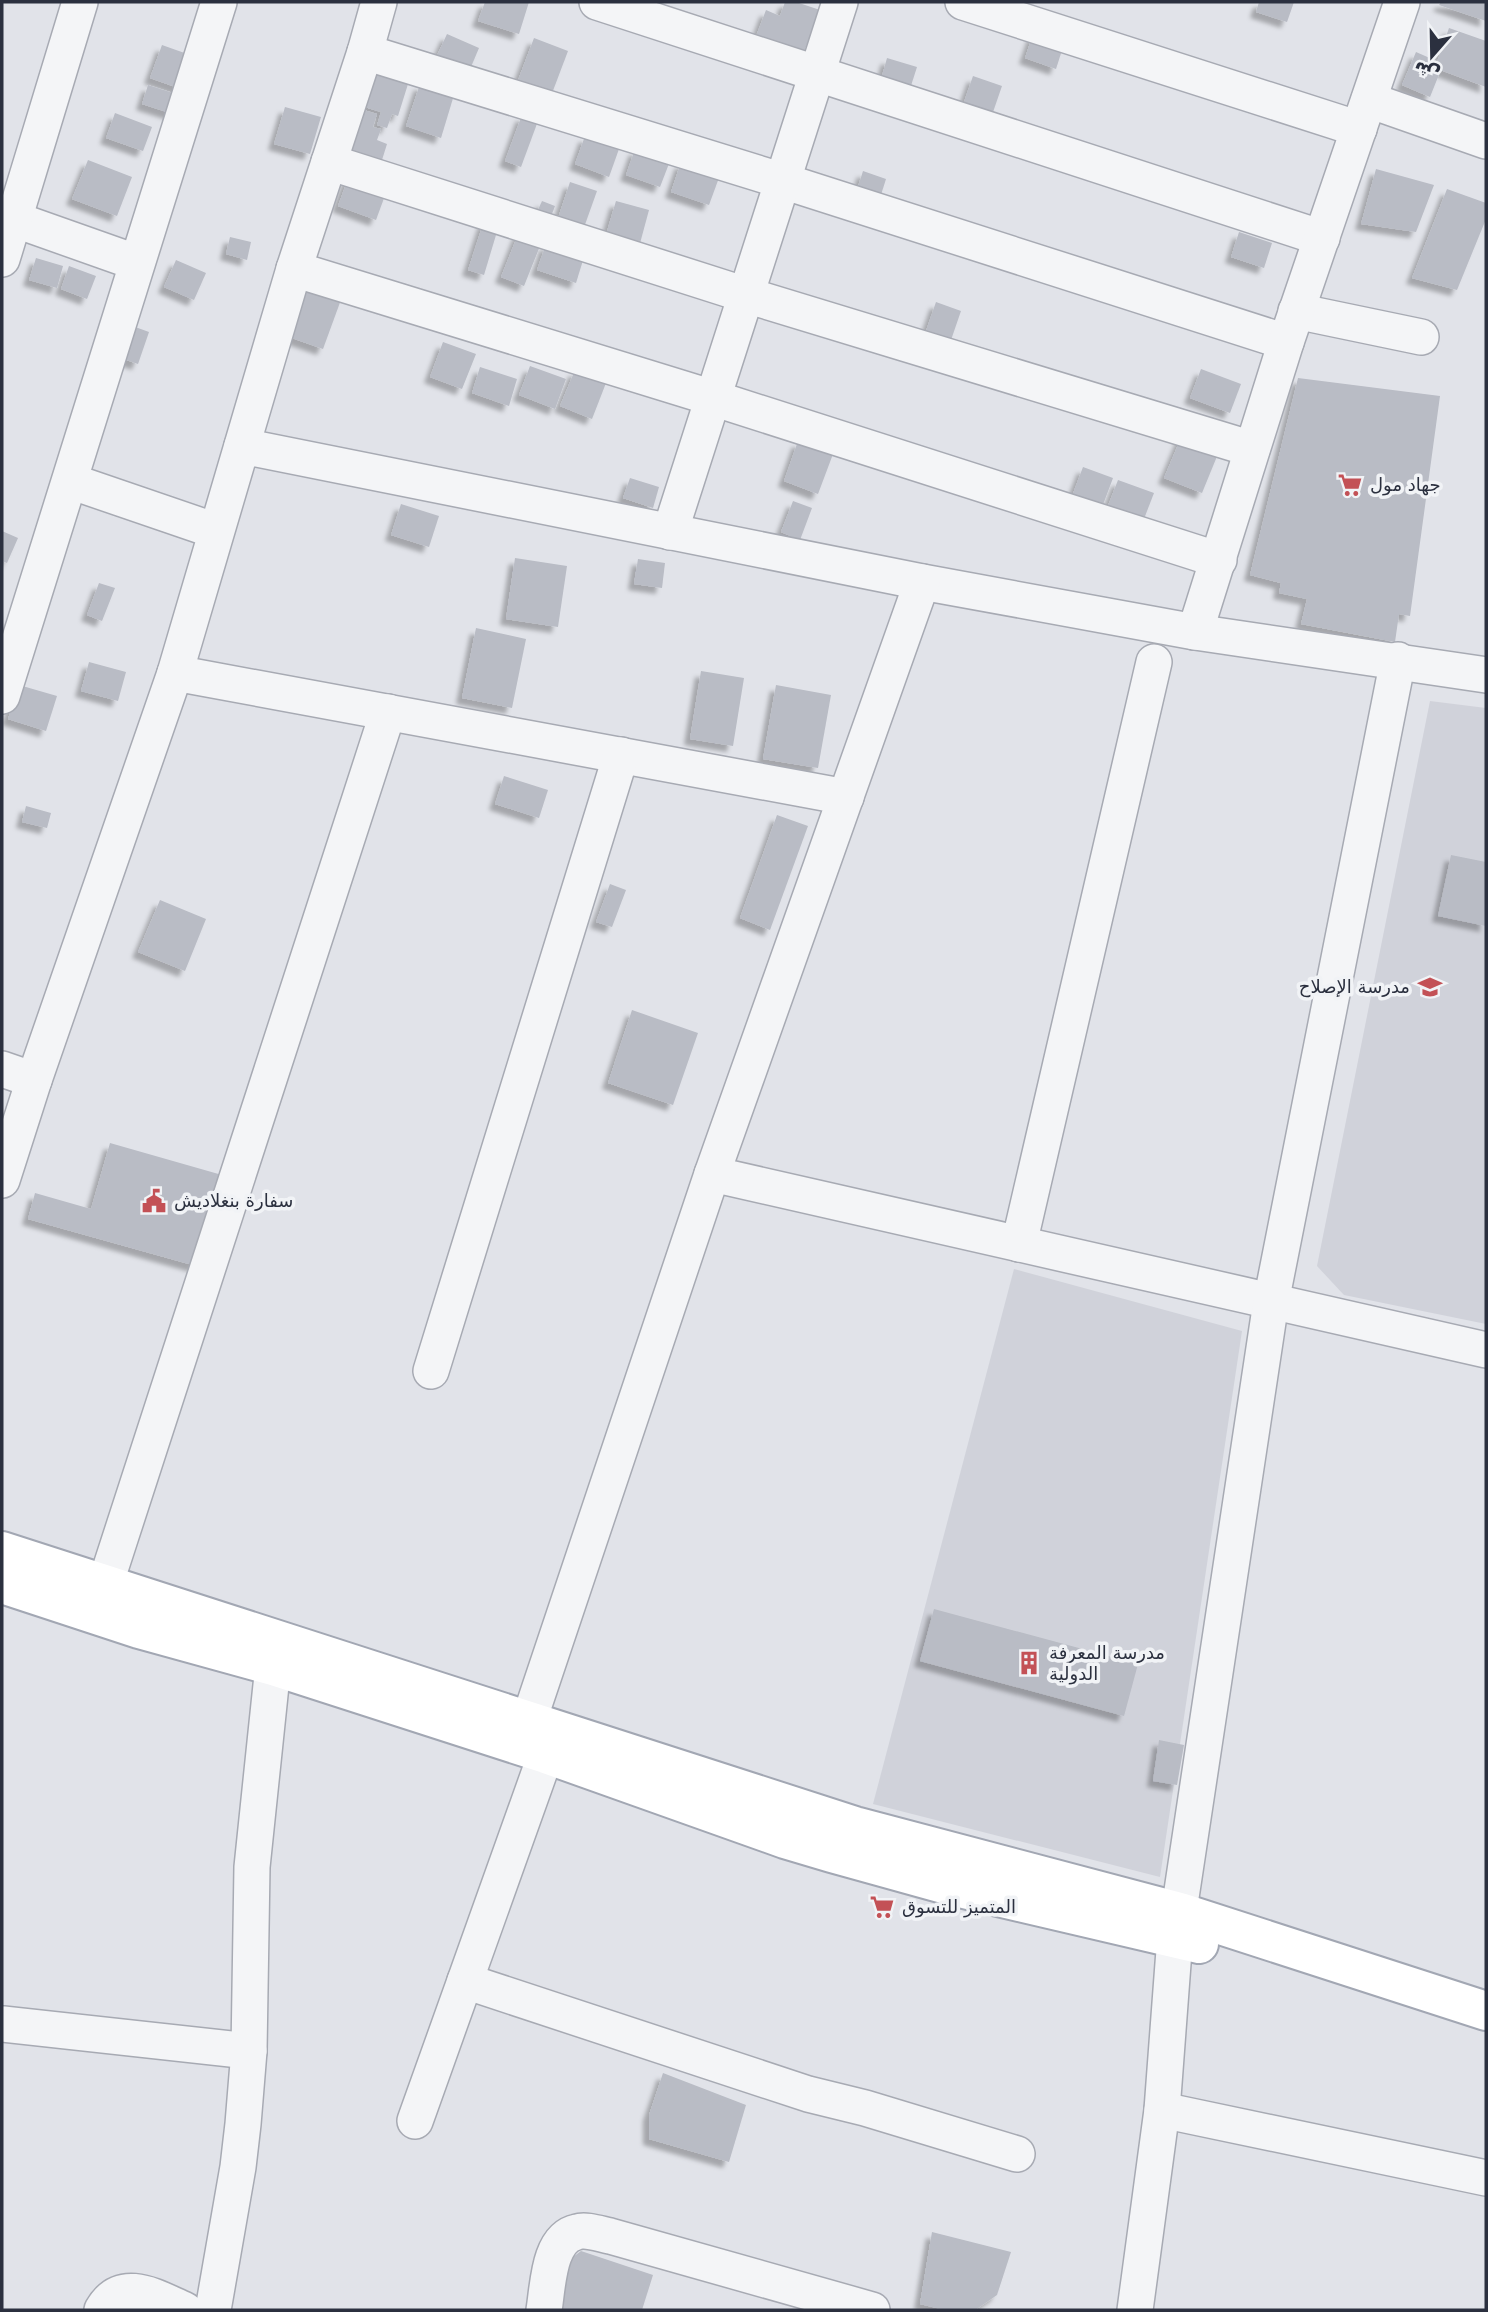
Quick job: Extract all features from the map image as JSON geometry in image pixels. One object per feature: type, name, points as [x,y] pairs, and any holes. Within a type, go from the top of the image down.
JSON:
[{"type":"main road","points":[[2,1550],[855,1826],[1178,1924],[1486,2011]]},
{"type":"main road","points":[[2,1584],[139,1629],[273,1666],[545,1754],[785,1839],[856,1860],[947,1885],[1178,1924],[1486,2037]]},
{"type":"street","points":[[2,259],[8,218],[80,2]]},
{"type":"street","points":[[2,696],[135,262],[219,2]]},
{"type":"street","points":[[2,1180],[34,1080],[176,673],[294,269],[379,2]]},
{"type":"street","points":[[597,2],[1322,238]]},
{"type":"street","points":[[670,531],[840,2]]},
{"type":"street","points":[[963,2],[1364,114],[1486,141]]},
{"type":"street","points":[[1195,632],[1291,327],[1364,114],[1395,4]]},
{"type":"street","points":[[365,52],[783,181],[1291,327],[1421,337]]},
{"type":"street","points":[[329,162],[746,295],[1252,449]]},
{"type":"street","points":[[8,218],[135,262]]},
{"type":"street","points":[[294,269],[713,398],[1219,560]]},
{"type":"street","points":[[242,446],[922,582],[1195,632],[1486,675]]},
{"type":"street","points":[[70,481],[216,531]]},
{"type":"street","points":[[529,1720],[712,1174],[922,582]]},
{"type":"street","points":[[1135,2310],[1162,2110],[1178,1924],[1271,1302],[1398,660]]},
{"type":"street","points":[[1019,1244],[1154,662]]},
{"type":"street","points":[[176,673],[846,797]]},
{"type":"street","points":[[106,1585],[388,712]]},
{"type":"street","points":[[431,1371],[621,755]]},
{"type":"street","points":[[2,1069],[34,1080]]},
{"type":"street","points":[[712,1174],[1486,1350]]},
{"type":"street","points":[[213,2310],[238,2167],[249,2051],[252,1867],[273,1666]]},
{"type":"street","points":[[415,2121],[545,1754]]},
{"type":"street","points":[[465,1981],[808,2094],[865,2108],[1017,2154]]},
{"type":"street","points":[[3,2024],[249,2051]]},
{"type":"street","points":[[1162,2110],[1486,2178]]},
{"type":"street","points":[[544,2310],[556,2252],[566,2235],[580,2230],[610,2236],[872,2310]]},
{"type":"street","points":[[102,2310],[108,2299],[122,2292],[142,2292],[186,2310]]},
{"type":"shaded area","name":"مدرسة الإصلاح","points":[[1430,701],[1486,708],[1486,1324],[1344,1295],[1317,1266]]},
{"type":"shaded area","points":[[1014,1269],[1242,1331],[1160,1877],[873,1804]]},
{"type":"building","points":[[485,2],[529,2],[519,34],[478,21]]},
{"type":"building","points":[[785,2],[796,2],[820,10],[802,57],[755,39],[766,10],[780,16]]},
{"type":"building","points":[[1259,2],[1294,2],[1287,22],[1256,12]]},
{"type":"building","points":[[1441,2],[1486,2],[1486,21],[1439,5]]},
{"type":"building","points":[[1449,28],[1486,41],[1486,87],[1435,68]]},
{"type":"building","points":[[447,34],[479,48],[468,74],[435,60]]},
{"type":"building","points":[[1033,34],[1064,44],[1056,69],[1025,58]]},
{"type":"building","points":[[534,38],[568,51],[551,96],[517,83]]},
{"type":"building","points":[[162,45],[193,56],[181,89],[150,78]]},
{"type":"building","points":[[1416,52],[1432,59],[1428,67],[1440,72],[1430,97],[1402,85]]},
{"type":"building","points":[[887,58],[917,67],[909,92],[880,83]]},
{"type":"building","points":[[368,72],[408,84],[398,116],[392,114],[387,128],[377,125],[381,112],[358,105]]},
{"type":"building","points":[[973,76],[1002,86],[992,115],[963,105]]},
{"type":"building","points":[[420,84],[454,95],[441,138],[406,126]]},
{"type":"building","points":[[148,85],[179,95],[173,114],[142,104]]},
{"type":"building","points":[[285,107],[321,117],[310,154],[274,144]]},
{"type":"building","points":[[354,107],[377,114],[373,127],[381,129],[377,140],[387,144],[382,160],[341,147]]},
{"type":"building","points":[[115,113],[152,127],[143,151],[106,138]]},
{"type":"building","points":[[522,115],[538,121],[521,167],[505,161]]},
{"type":"building","points":[[585,136],[619,149],[609,177],[575,164]]},
{"type":"building","points":[[635,149],[670,161],[660,187],[626,175]]},
{"type":"building","points":[[88,160],[132,177],[117,216],[72,199]]},
{"type":"building","points":[[681,162],[720,175],[709,205],[671,192]]},
{"type":"building","points":[[1376,169],[1434,185],[1416,232],[1361,224]]},
{"type":"building","points":[[863,171],[886,179],[880,198],[857,190]]},
{"type":"building","points":[[349,176],[387,190],[376,220],[338,206]]},
{"type":"building","points":[[570,182],[597,191],[582,233],[556,224]]},
{"type":"building","points":[[1447,189],[1486,203],[1486,219],[1457,290],[1412,278]]},
{"type":"building","points":[[542,201],[555,206],[547,227],[533,221]]},
{"type":"building","points":[[616,201],[649,210],[639,247],[605,238]]},
{"type":"building","points":[[484,221],[499,225],[484,275],[468,270]]},
{"type":"building","points":[[519,232],[542,241],[524,286],[501,277]]},
{"type":"building","points":[[1239,232],[1272,243],[1264,268],[1231,257]]},
{"type":"building","points":[[230,237],[251,242],[247,260],[226,254]]},
{"type":"building","points":[[546,244],[584,257],[576,283],[537,270]]},
{"type":"building","points":[[36,258],[63,266],[57,288],[29,280]]},
{"type":"building","points":[[176,260],[206,273],[194,300],[164,287]]},
{"type":"building","points":[[69,266],[96,276],[87,299],[61,289]]},
{"type":"building","points":[[308,285],[342,297],[323,349],[289,337]]},
{"type":"building","points":[[936,302],[961,311],[951,340],[926,331]]},
{"type":"building","points":[[127,324],[149,332],[138,364],[115,356]]},
{"type":"building","points":[[443,342],[476,354],[462,389],[430,377]]},
{"type":"building","points":[[530,366],[566,379],[555,409],[519,395]]},
{"type":"building","points":[[480,367],[517,379],[509,406],[472,393]]},
{"type":"building","points":[[1201,369],[1241,384],[1230,413],[1190,398]]},
{"type":"building","points":[[575,370],[606,383],[592,419],[560,406]]},
{"type":"building","name":"جهاد مول","points":[[1298,378],[1440,396],[1410,616],[1399,614],[1395,642],[1301,624],[1307,599],[1279,593],[1281,583],[1250,575]]},
{"type":"building","points":[[1183,433],[1220,449],[1202,493],[1164,478]]},
{"type":"building","points":[[798,441],[833,454],[818,494],[784,481]]},
{"type":"building","points":[[1083,467],[1113,478],[1101,510],[1071,499]]},
{"type":"building","points":[[630,478],[659,487],[653,508],[623,498]]},
{"type":"building","points":[[1118,480],[1154,493],[1142,524],[1106,511]]},
{"type":"building","points":[[793,501],[812,508],[800,540],[781,532]]},
{"type":"building","points":[[401,504],[439,516],[429,547],[391,535]]},
{"type":"building","points":[[2,531],[18,538],[7,563],[2,561]]},
{"type":"building","points":[[515,558],[567,566],[558,627],[506,619]]},
{"type":"building","points":[[638,559],[665,563],[662,588],[634,584]]},
{"type":"building","points":[[99,583],[115,588],[102,621],[87,615]]},
{"type":"building","points":[[476,628],[526,639],[512,708],[462,698]]},
{"type":"building","points":[[89,662],[126,672],[118,701],[81,691]]},
{"type":"building","points":[[701,671],[744,678],[733,746],[690,739]]},
{"type":"building","points":[[19,685],[57,696],[46,731],[8,719]]},
{"type":"building","points":[[776,685],[831,695],[818,768],[763,759]]},
{"type":"building","points":[[504,776],[548,790],[539,818],[495,804]]},
{"type":"building","points":[[26,806],[51,813],[47,828],[22,822]]},
{"type":"building","points":[[777,815],[808,826],[770,930],[740,918]]},
{"type":"building","points":[[1451,855],[1486,862],[1486,926],[1438,916]]},
{"type":"building","points":[[610,884],[626,890],[612,927],[596,922]]},
{"type":"building","points":[[160,900],[206,919],[185,971],[138,952]]},
{"type":"building","points":[[632,1010],[698,1033],[673,1105],[608,1083]]},
{"type":"building","name":"سفارة بنغلاديش","points":[[110,1143],[222,1175],[196,1266],[28,1219],[35,1193],[91,1209]]},
{"type":"building","name":"مدرسة المعرفة الدولية","points":[[934,1609],[1138,1664],[1124,1716],[920,1661]]},
{"type":"building","points":[[1159,1740],[1184,1745],[1177,1785],[1153,1781]]},
{"type":"building","points":[[663,2073],[746,2105],[729,2162],[649,2139],[649,2115]]},
{"type":"building","points":[[932,2232],[1011,2252],[997,2295],[975,2310],[945,2310],[920,2304]]},
{"type":"building","points":[[581,2251],[653,2275],[642,2310],[556,2310],[560,2267]]},
{"type":"place","name":"جهاد مول","points":[[1350,485]]},
{"type":"place","name":"مدرسة الإصلاح","points":[[1430,987]]},
{"type":"place","name":"سفارة بنغلاديش","points":[[154,1201]]},
{"type":"place","name":"مدرسة المعرفة الدولية","points":[[1029,1663]]},
{"type":"place","name":"المتميز للتسوق","points":[[882,1907]]}]
